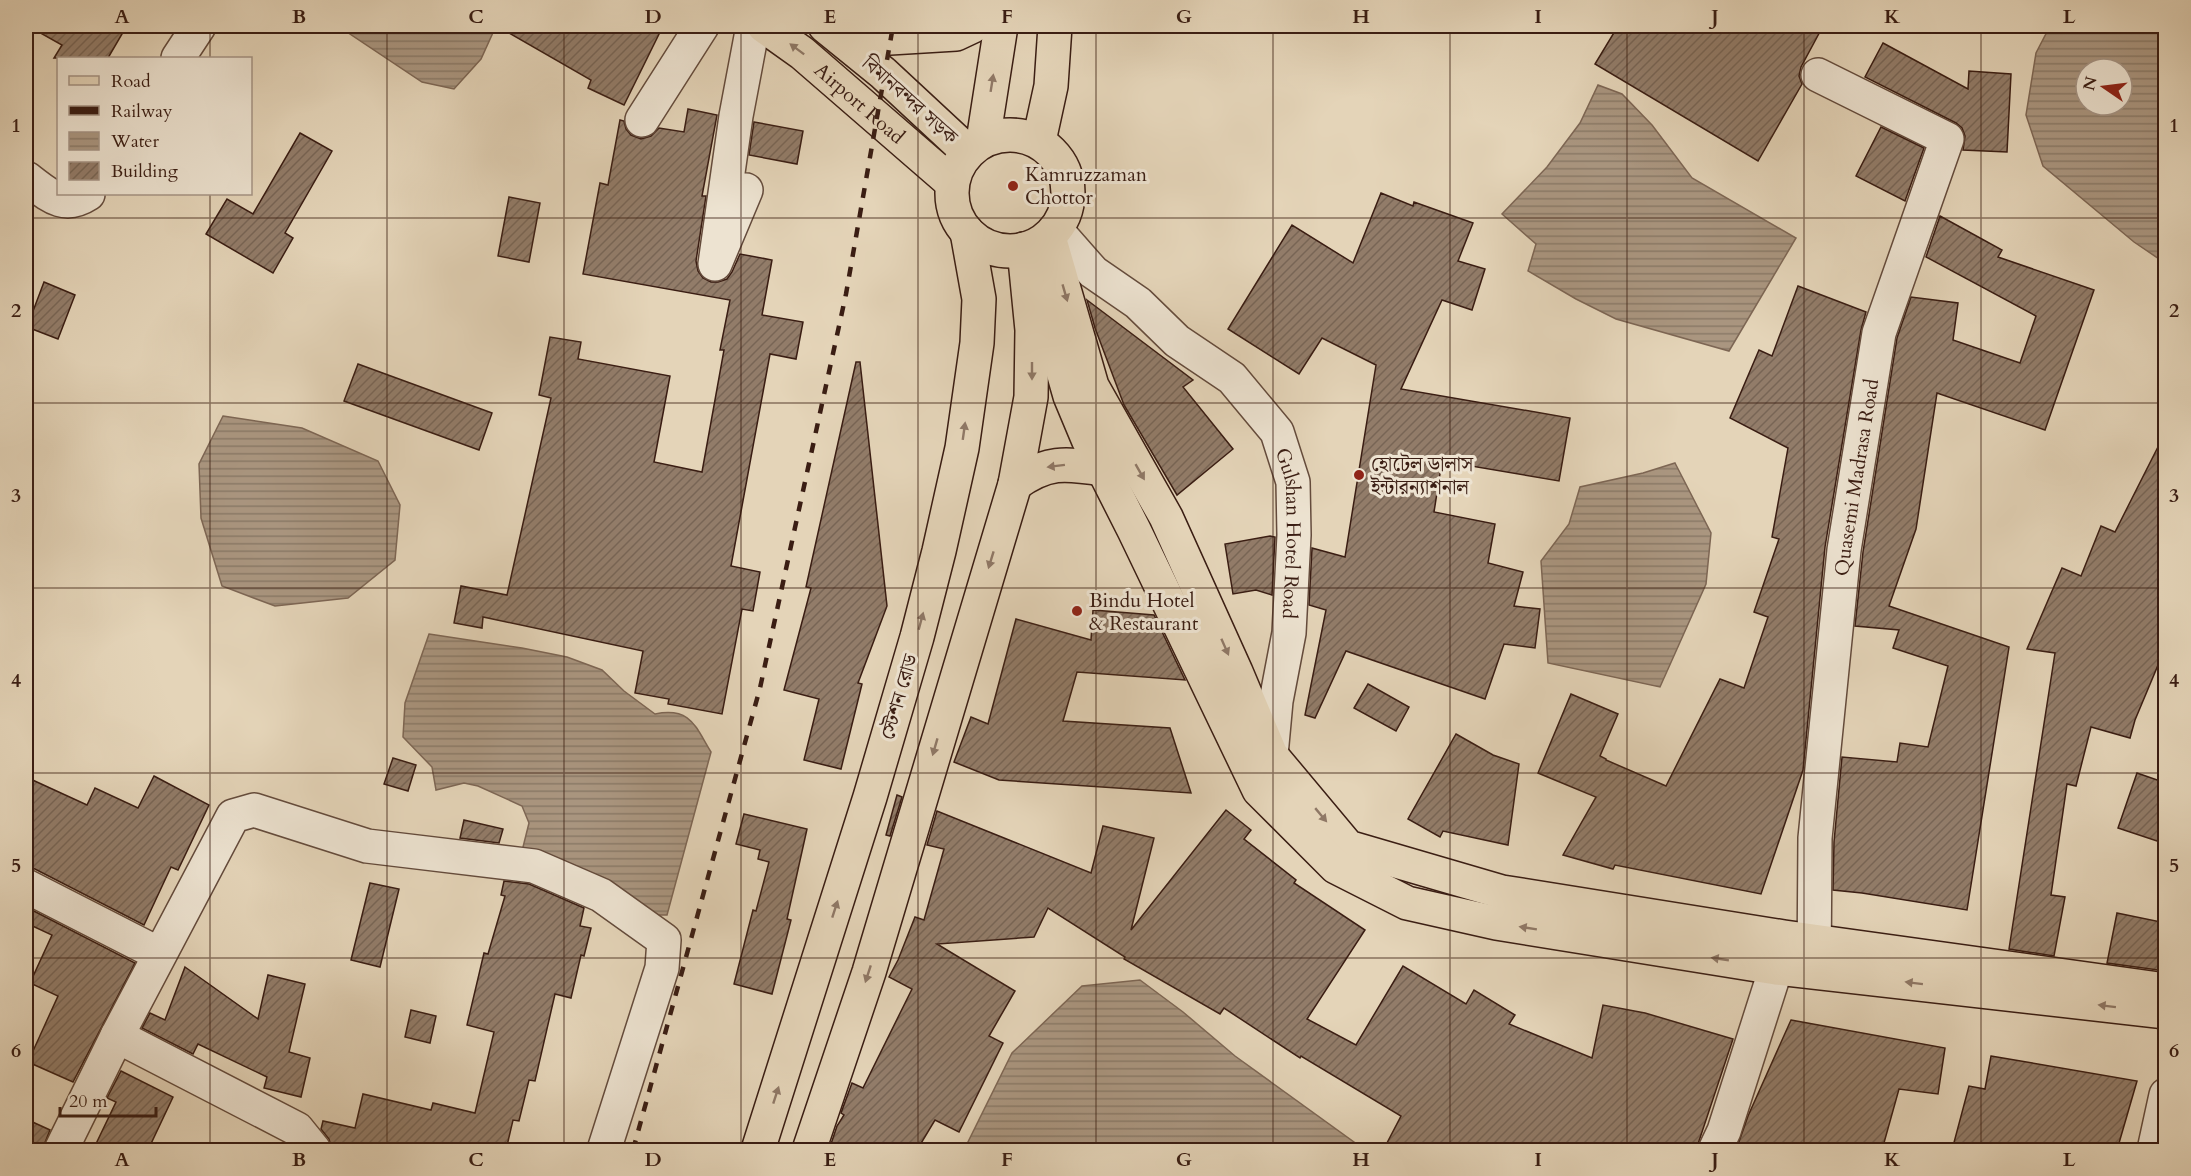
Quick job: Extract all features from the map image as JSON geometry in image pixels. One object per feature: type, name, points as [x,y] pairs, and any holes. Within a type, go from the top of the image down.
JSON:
[{"type":"main road","name":"Airport Road","points":[[764,26],[819,67],[952,183]]},
{"type":"main road","points":[[826,26],[863,35],[890,38],[956,34],[973,26]]},
{"type":"main road","name":"বিমানবন্দর সড়ক","points":[[826,26],[975,147]]},
{"type":"main road","points":[[975,147],[1001,26]]},
{"type":"main road","points":[[1039,141],[1051,86],[1055,26]]},
{"type":"main road","points":[[1021,134],[1039,141],[1055,154],[1065,172],[1069,192],[1066,212],[1039,241],[1009,251],[993,249],[979,242],[957,217],[952,201],[952,183],[958,167],[975,147],[1001,135],[1021,134]]},
{"type":"main road","name":"স্টেশন রোড","points":[[758,1150],[870,797],[917,638],[939,550],[962,448],[977,343],[979,299],[967,231]]},
{"type":"main road","points":[[1039,241],[1070,396],[1103,469],[1259,790],[1336,867],[1407,903],[1496,923],[2166,990]]},
{"type":"main road","points":[[809,1150],[869,972],[1015,484],[1032,397],[1032,330],[1039,241]]},
{"type":"main road","points":[[1039,241],[1092,386],[1166,516],[1271,755],[1348,847],[1502,892],[1797,954],[2166,1012]]},
{"type":"main road","points":[[1015,484],[1033,471],[1053,465],[1103,469]]},
{"type":"street","points":[[642,120],[702,26]]},
{"type":"street","points":[[746,190],[715,264],[736,116],[753,26]]},
{"type":"street","name":"Quasemi Madrasa Road","points":[[1797,954],[1815,838],[1844,550],[1879,333],[1947,139],[1818,75]]},
{"type":"street","points":[[26,177],[61,202],[77,200],[86,195]]},
{"type":"street","name":"Gulshan Hotel Road","points":[[1039,241],[1093,272],[1138,303],[1177,341],[1232,378],[1277,432],[1293,482],[1294,535],[1289,633],[1276,701],[1271,755],[1259,790]]},
{"type":"street","points":[[61,1150],[117,1036],[232,816],[254,810],[367,846],[534,866],[600,895],[664,940],[662,968],[604,1150]]},
{"type":"street","points":[[26,886],[159,954]]},
{"type":"street","points":[[1715,1150],[1797,954]]},
{"type":"street","points":[[117,1036],[297,1129],[314,1150]]},
{"type":"street","points":[[2154,1150],[2166,1095]]},
{"type":"water","points":[[338,26],[496,26],[481,59],[454,89],[422,82]]},
{"type":"water","points":[[2050,26],[2165,26],[2165,263],[2134,242],[2043,166],[2026,115],[2036,53]]},
{"type":"water","points":[[1598,85],[1622,94],[1652,125],[1692,178],[1796,238],[1729,351],[1616,319],[1528,271],[1536,244],[1502,214],[1547,167],[1580,123]]},
{"type":"water","points":[[223,416],[302,428],[378,461],[400,505],[395,560],[348,598],[275,606],[222,586],[201,518],[199,464]]},
{"type":"water","points":[[1675,463],[1711,533],[1706,584],[1660,687],[1548,663],[1541,561],[1569,524],[1580,487],[1643,473]]},
{"type":"water","points":[[429,634],[567,657],[602,670],[624,691],[655,714],[677,713],[696,727],[711,752],[667,915],[655,915],[522,851],[529,823],[522,806],[478,786],[464,783],[436,790],[432,767],[403,737],[405,703]]},
{"type":"water","points":[[1140,980],[1183,1012],[1235,1056],[1365,1150],[964,1150],[1012,1053],[1082,986]]},
{"type":"building","points":[[28,26],[108,26],[122,34],[109,57],[54,58],[62,45]]},
{"type":"building","points":[[497,26],[663,26],[624,105],[588,88],[591,80]]},
{"type":"building","points":[[1618,26],[1823,26],[1801,67],[1799,76],[1802,84],[1758,161],[1595,64]]},
{"type":"building","points":[[1883,43],[1968,89],[1969,71],[2011,74],[2007,152],[1963,150],[1965,136],[1962,128],[1956,123],[1865,77]]},
{"type":"building","points":[[688,109],[717,115],[702,196],[706,196],[696,261],[698,271],[703,278],[711,282],[718,282],[727,279],[740,254],[772,260],[762,315],[803,322],[796,359],[770,354],[731,566],[760,572],[753,611],[742,609],[722,714],[668,704],[669,699],[635,693],[643,651],[483,617],[482,628],[454,623],[461,586],[507,595],[551,398],[539,395],[550,337],[581,342],[578,359],[670,376],[654,462],[702,472],[724,350],[720,350],[730,300],[583,274],[600,183],[608,185],[620,120],[624,121],[631,135],[641,139],[651,136],[659,128],[684,132]]},
{"type":"building","points":[[754,122],[803,131],[797,164],[749,155]]},
{"type":"building","points":[[1881,127],[1924,148],[1905,201],[1856,176]]},
{"type":"building","points":[[300,133],[332,151],[285,233],[293,238],[273,273],[206,234],[227,199],[253,214]]},
{"type":"building","points":[[1381,193],[1413,206],[1414,202],[1473,223],[1458,261],[1485,269],[1472,310],[1442,300],[1401,389],[1570,418],[1559,481],[1442,461],[1434,512],[1495,524],[1488,563],[1523,572],[1514,606],[1540,609],[1535,648],[1504,644],[1485,699],[1346,651],[1315,718],[1305,715],[1326,610],[1309,605],[1312,548],[1345,557],[1376,365],[1322,338],[1299,374],[1228,329],[1292,225],[1353,263]]},
{"type":"building","points":[[509,197],[540,203],[529,262],[498,256]]},
{"type":"building","points":[[1940,216],[2002,250],[1998,257],[2094,290],[2045,430],[1937,393],[1916,529],[1889,606],[2009,647],[1967,910],[1833,890],[1834,842],[1842,757],[1897,762],[1900,743],[1928,747],[1948,666],[1893,648],[1899,630],[1855,626],[1863,552],[1897,338],[1911,297],[1958,303],[1953,340],[2020,363],[2036,316],[1926,257]]},
{"type":"building","points":[[44,282],[75,295],[58,339],[27,327]]},
{"type":"building","points":[[1798,286],[1866,312],[1861,330],[1825,547],[1803,770],[1761,894],[1615,865],[1613,869],[1563,855],[1596,797],[1538,773],[1571,694],[1618,714],[1600,756],[1666,786],[1720,679],[1744,688],[1768,617],[1754,612],[1779,539],[1772,537],[1788,448],[1730,418],[1759,350],[1772,356]]},
{"type":"building","points":[[1087,300],[1193,380],[1183,387],[1233,449],[1177,495],[1124,405]]},
{"type":"building","points":[[856,362],[860,362],[887,606],[858,683],[862,684],[841,769],[804,760],[819,699],[784,690],[811,588],[806,587]]},
{"type":"building","points":[[358,364],[492,413],[479,450],[344,401]]},
{"type":"building","points":[[2166,431],[2166,646],[2135,720],[2130,738],[2091,727],[2076,786],[2067,784],[2051,895],[2065,897],[2054,956],[2009,949],[2055,653],[2027,649],[2062,568],[2081,576],[2101,526],[2115,532]]},
{"type":"building","points":[[1275,537],[1272,595],[1256,590],[1233,594],[1225,544]]},
{"type":"building","points":[[1093,610],[1154,615],[1185,680],[1077,672],[1063,721],[1170,728],[1191,793],[999,780],[954,762],[971,717],[988,724],[1016,619],[1091,640]]},
{"type":"building","points":[[1368,684],[1409,707],[1396,731],[1354,708]]},
{"type":"building","points":[[1456,734],[1493,755],[1519,764],[1508,845],[1443,831],[1440,837],[1408,819]]},
{"type":"building","points":[[393,758],[416,765],[408,791],[384,784]]},
{"type":"building","points":[[2137,773],[2166,783],[2166,844],[2118,828]]},
{"type":"building","points":[[154,776],[209,805],[178,870],[171,867],[144,925],[35,869],[26,867],[26,777],[87,805],[95,788],[138,808]]},
{"type":"building","points":[[897,795],[902,797],[890,836],[886,835]]},
{"type":"building","points":[[1226,810],[1251,830],[1244,839],[1296,880],[1294,883],[1365,930],[1307,1019],[1356,1045],[1403,966],[1466,1004],[1474,990],[1515,1015],[1509,1024],[1592,1058],[1603,1005],[1645,1013],[1733,1039],[1696,1150],[1401,1150],[1387,1143],[1401,1116],[1301,1056],[1300,1058],[1224,1008],[1220,1014],[1124,959],[1125,957],[1048,908],[1034,937],[937,944],[1015,991],[989,1036],[1003,1043],[959,1132],[935,1120],[917,1150],[829,1150],[837,1126],[844,1115],[841,1113],[852,1083],[863,1088],[912,989],[889,977],[915,917],[924,920],[944,849],[927,845],[937,811],[1091,873],[1103,826],[1154,838],[1131,930]]},
{"type":"building","points":[[744,814],[807,829],[787,919],[791,920],[772,994],[734,984],[753,910],[756,911],[769,862],[758,859],[760,850],[736,844]]},
{"type":"building","points":[[464,820],[503,829],[499,843],[460,838]]},
{"type":"building","points":[[504,881],[529,884],[584,908],[580,926],[591,928],[584,956],[581,955],[571,998],[555,994],[535,1081],[529,1080],[519,1121],[513,1120],[506,1150],[332,1150],[329,1139],[321,1129],[323,1121],[355,1128],[363,1094],[431,1110],[433,1103],[475,1113],[494,1032],[467,1025],[484,953],[488,954],[505,896],[501,895]]},
{"type":"building","points":[[370,883],[399,889],[380,967],[351,960]]},
{"type":"building","points":[[26,907],[135,963],[73,1082],[28,1062],[58,996],[30,983],[52,935],[26,923]]},
{"type":"building","points":[[2117,913],[2166,923],[2166,937],[2158,970],[2107,963]]},
{"type":"building","points":[[185,967],[258,1019],[268,975],[305,984],[289,1052],[310,1058],[301,1097],[264,1088],[267,1077],[198,1044],[193,1054],[142,1028],[150,1013],[165,1020]]},
{"type":"building","points":[[411,1010],[436,1016],[430,1043],[405,1037]]},
{"type":"building","points":[[1791,1020],[1945,1048],[1938,1094],[1899,1089],[1882,1150],[1736,1150],[1748,1116]]},
{"type":"building","points":[[1991,1056],[2137,1081],[2117,1150],[1952,1150],[1969,1086],[1985,1089]]},
{"type":"building","points":[[121,1071],[173,1097],[148,1150],[93,1150],[116,1102],[107,1098]]},
{"type":"building","points":[[26,1119],[50,1130],[42,1150],[26,1150]]},
{"type":"railway","points":[[633,1150],[760,688],[846,294],[893,26]]},
{"type":"place","name":"Kamruzzaman Chottor","points":[[1013,186]]},
{"type":"place","name":"হোটেল ডালাস ইন্টারন্যাশনাল","points":[[1359,475]]},
{"type":"place","name":"Bindu Hotel & Restaurant","points":[[1077,611]]}]
